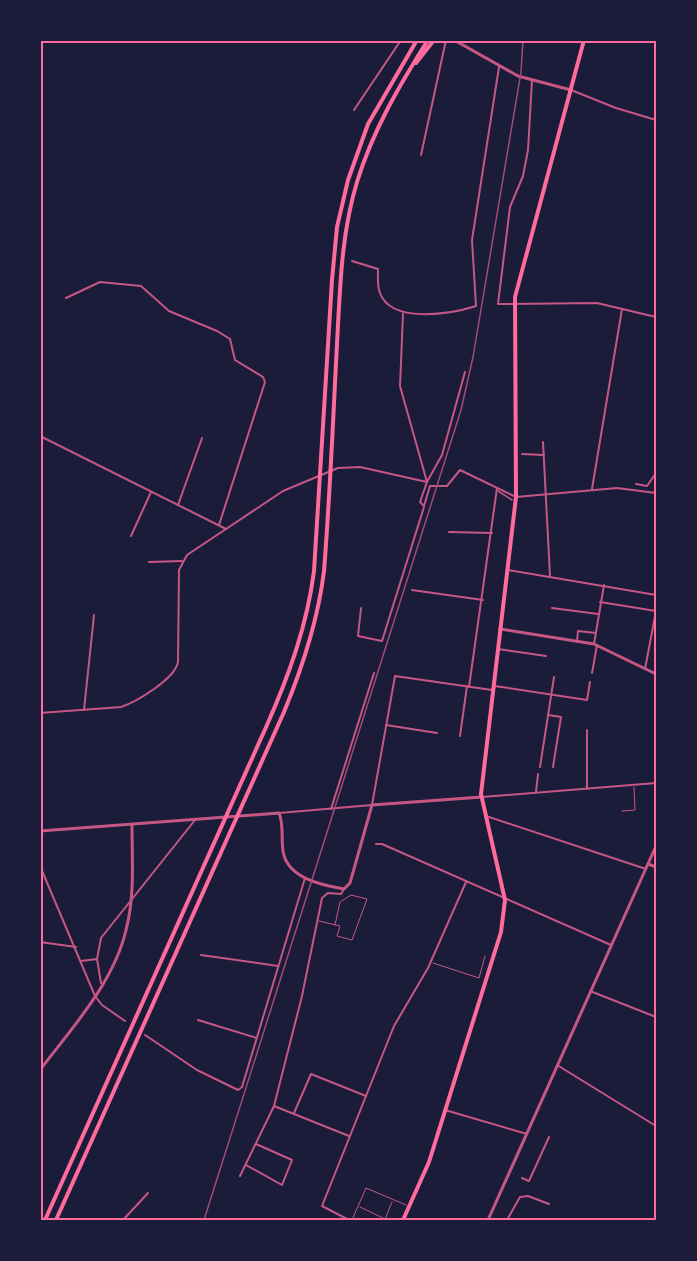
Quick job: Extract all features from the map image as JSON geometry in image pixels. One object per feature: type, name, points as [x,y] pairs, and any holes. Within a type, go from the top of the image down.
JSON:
[{"type":"main road","points":[[45,1221],[290,671],[304,629],[312,592],[332,270],[343,199],[368,124],[417,40]]},
{"type":"main road","points":[[57,1219],[298,676],[318,610],[331,464],[341,282],[352,203],[369,146],[408,72],[428,40]]},
{"type":"main road","points":[[408,72],[434,40]]},
{"type":"main road","points":[[403,1221],[429,1161],[501,932],[505,900],[482,797],[514,498],[514,305],[584,40]]},
{"type":"street","points":[[354,110],[401,40]]},
{"type":"street","points":[[421,155],[446,40]]},
{"type":"street","points":[[454,40],[500,67],[532,80],[571,90],[616,108],[657,120]]},
{"type":"street","points":[[351,261],[378,269],[381,296],[390,306],[404,313],[442,313],[476,305],[472,240],[500,67]]},
{"type":"street","points":[[532,80],[528,150],[523,176],[510,207],[498,304],[597,303],[657,317]]},
{"type":"street","points":[[66,298],[100,282],[141,286],[174,314],[217,331],[230,339],[236,360],[263,377],[265,382],[219,525]]},
{"type":"street","points":[[592,489],[622,309]]},
{"type":"street","points":[[404,313],[400,386],[427,482]]},
{"type":"street","points":[[424,507],[420,502],[427,482],[442,455],[465,372]]},
{"type":"street","points":[[40,436],[227,529]]},
{"type":"street","points":[[178,505],[202,438]]},
{"type":"street","points":[[543,442],[550,576]]},
{"type":"street","points":[[522,454],[544,455]]},
{"type":"street","points":[[40,713],[111,709],[132,704],[166,679],[177,668],[179,570],[182,561],[187,555],[283,491],[338,468],[360,467],[427,482]]},
{"type":"street","points":[[361,608],[358,636],[382,641],[430,486],[447,486],[460,470],[514,498],[592,489],[626,488],[657,493]]},
{"type":"street","points":[[636,484],[647,486],[657,473]]},
{"type":"street","points":[[460,736],[483,600],[497,490]]},
{"type":"street","points":[[131,537],[151,492]]},
{"type":"street","points":[[449,532],[492,532]]},
{"type":"street","points":[[149,562],[182,561]]},
{"type":"street","points":[[508,570],[657,595]]},
{"type":"street","points":[[592,673],[598,614],[604,585]]},
{"type":"street","points":[[412,590],[483,600]]},
{"type":"street","points":[[600,602],[656,611],[645,669]]},
{"type":"street","points":[[552,608],[598,614]]},
{"type":"street","points":[[84,710],[94,615]]},
{"type":"street","points":[[500,629],[595,645],[657,674]]},
{"type":"street","points":[[577,642],[578,631],[596,633]]},
{"type":"street","points":[[498,649],[546,656]]},
{"type":"street","points":[[331,809],[374,673]]},
{"type":"street","points":[[240,1176],[274,1106],[302,996],[324,894],[341,894],[351,883],[372,805],[395,676],[587,700],[590,682]]},
{"type":"street","points":[[540,767],[554,677]]},
{"type":"street","points":[[548,715],[561,717],[553,767]]},
{"type":"street","points":[[386,725],[437,734]]},
{"type":"street","points":[[586,789],[587,730]]},
{"type":"street","points":[[536,793],[538,774]]},
{"type":"street","points":[[40,831],[657,783]]},
{"type":"street","points":[[279,813],[282,821],[283,853],[289,867],[305,878],[344,889]]},
{"type":"street","points":[[485,816],[646,869]]},
{"type":"street","points":[[101,983],[97,959],[101,938],[195,820]]},
{"type":"street","points":[[40,1070],[94,996],[120,951],[131,900],[132,825]]},
{"type":"street","points":[[375,844],[382,844],[611,945]]},
{"type":"street","points":[[488,1221],[512,1173],[557,1065],[657,846]]},
{"type":"street","points":[[648,864],[657,867]]},
{"type":"street","points":[[40,866],[51,896],[76,947],[94,996],[124,1021]]},
{"type":"street","points":[[145,1035],[196,1070],[238,1090],[244,1081],[305,878]]},
{"type":"street","points":[[351,1221],[322,1206],[397,1021],[431,962],[466,882]]},
{"type":"street","points":[[40,942],[76,947]]},
{"type":"street","points":[[201,955],[278,966]]},
{"type":"street","points":[[81,961],[97,959]]},
{"type":"street","points":[[590,991],[657,1017]]},
{"type":"street","points":[[198,1020],[257,1038]]},
{"type":"street","points":[[557,1065],[657,1126]]},
{"type":"street","points":[[294,1113],[310,1074],[366,1096]]},
{"type":"street","points":[[274,1106],[349,1136]]},
{"type":"street","points":[[445,1110],[527,1134]]},
{"type":"street","points":[[522,1178],[529,1181],[549,1137]]},
{"type":"street","points":[[246,1165],[282,1185],[292,1161],[256,1144]]},
{"type":"street","points":[[123,1221],[148,1193]]},
{"type":"street","points":[[507,1221],[509,1211],[514,1209],[520,1197],[525,1196],[549,1204]]},
{"type":"street","points":[[495,1204],[500,1206]]},
{"type":"street","points":[[40,1218],[45,1221]]},
{"type":"lane","points":[[622,811],[635,810],[634,785]]},
{"type":"lane","points":[[318,921],[335,925],[340,926],[337,936],[352,940],[367,899],[351,895],[340,902],[335,925]]},
{"type":"lane","points":[[431,962],[479,978],[485,956]]},
{"type":"lane","points":[[351,1221],[366,1188],[409,1206]]},
{"type":"lane","points":[[358,1206],[385,1219],[393,1199]]},
{"type":"railway","points":[[204,1220],[461,410],[473,357],[521,72],[523,40]]}]
